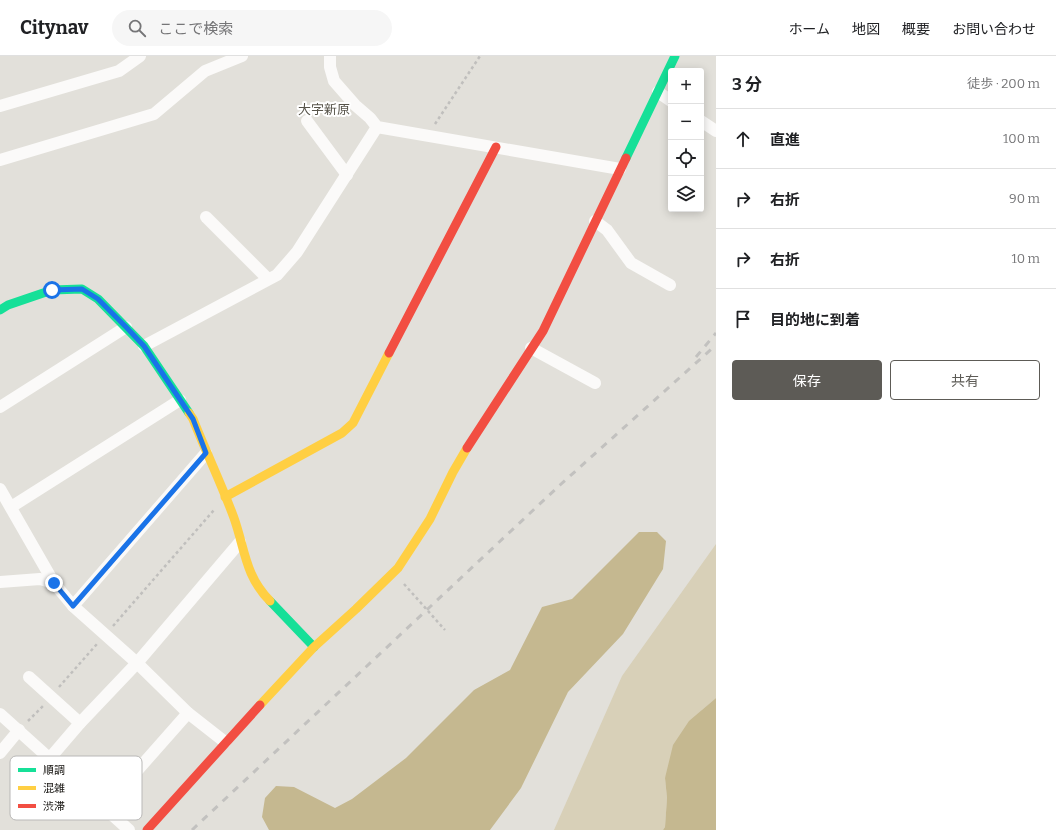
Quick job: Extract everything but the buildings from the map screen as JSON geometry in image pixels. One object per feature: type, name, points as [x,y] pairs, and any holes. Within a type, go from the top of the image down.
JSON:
[{"type":"street","points":[[0,106],[118,71],[140,56]]},
{"type":"street","points":[[0,160],[154,114],[206,71],[242,56]]},
{"type":"street","points":[[330,56],[330,67],[334,82],[354,105],[370,118],[377,127],[620,169]]},
{"type":"street","points":[[147,830],[225,742],[314,647],[398,568],[430,519],[452,472],[476,432],[543,331],[675,56]]},
{"type":"street","points":[[658,92],[668,100]]},
{"type":"street","points":[[308,121],[347,175]]},
{"type":"street","points":[[704,123],[716,131]]},
{"type":"street","points":[[144,346],[277,275],[297,252],[377,127]]},
{"type":"street","points":[[224,497],[342,433],[353,423],[496,148]]},
{"type":"street","points":[[206,216],[268,280]]},
{"type":"street","points":[[595,221],[607,230],[631,263],[670,285]]},
{"type":"street","points":[[0,310],[8,305],[52,290],[82,289],[98,299],[144,346],[193,419],[234,519],[250,573],[262,592],[314,647]]},
{"type":"street","points":[[0,407],[126,327]]},
{"type":"street","points":[[531,348],[595,383]]},
{"type":"street","points":[[11,507],[180,400]]},
{"type":"street","points":[[73,606],[206,453]]},
{"type":"street","points":[[0,489],[54,583],[73,606],[137,663],[188,713],[225,742]]},
{"type":"street","points":[[52,756],[80,723],[137,663],[240,542]]},
{"type":"street","points":[[0,582],[40,579],[54,583]]},
{"type":"street","points":[[29,677],[80,723]]},
{"type":"street","points":[[142,765],[188,713]]},
{"type":"street","points":[[0,714],[48,756]]},
{"type":"street","points":[[0,753],[20,730]]},
{"type":"street","points":[[119,820],[129,830]]},
{"type":"path","points":[[426,136],[480,56]]},
{"type":"path","points":[[20,730],[51,697],[224,497]]},
{"type":"path","points":[[393,572],[445,630]]},
{"type":"shaded area","points":[[639,532],[657,532],[666,541],[663,569],[623,634],[568,692],[521,788],[490,830],[269,830],[262,817],[265,798],[276,786],[294,787],[335,808],[352,799],[406,758],[474,690],[510,670],[542,607],[572,599]]},
{"type":"shaded area","points":[[716,544],[716,698],[702,710],[665,778],[667,798],[665,827],[663,830],[554,830],[622,676]]},
{"type":"shaded area","points":[[716,698],[716,830],[663,830],[665,827],[667,798],[665,778],[673,745],[689,721]]},
{"type":"railway","points":[[696,357],[716,333]]},
{"type":"railway","points":[[192,830],[560,485],[716,345]]},
{"type":"traffic: fast","points":[[626,158],[675,56]]},
{"type":"traffic: fast","points":[[0,310],[8,305],[52,290],[82,289],[98,299],[144,346],[189,413]]},
{"type":"traffic: fast","points":[[270,601],[314,647]]},
{"type":"traffic: slow","points":[[225,497],[342,433],[353,423],[389,353]]},
{"type":"traffic: slow","points":[[189,413],[193,419],[234,518],[247,562],[255,582],[270,601]]},
{"type":"traffic: slow","points":[[260,705],[314,647],[398,568],[430,519],[453,472],[467,448]]},
{"type":"traffic: jam","points":[[389,353],[496,147]]},
{"type":"traffic: jam","points":[[467,448],[543,331],[626,158]]},
{"type":"traffic: jam","points":[[147,830],[260,705]]},
{"type":"district","name":"大字新原","points":[[324,109]]},
{"type":"route","points":[[52,290],[82,289],[98,299],[144,346],[193,419],[206,453],[73,606],[54,583]]}]
